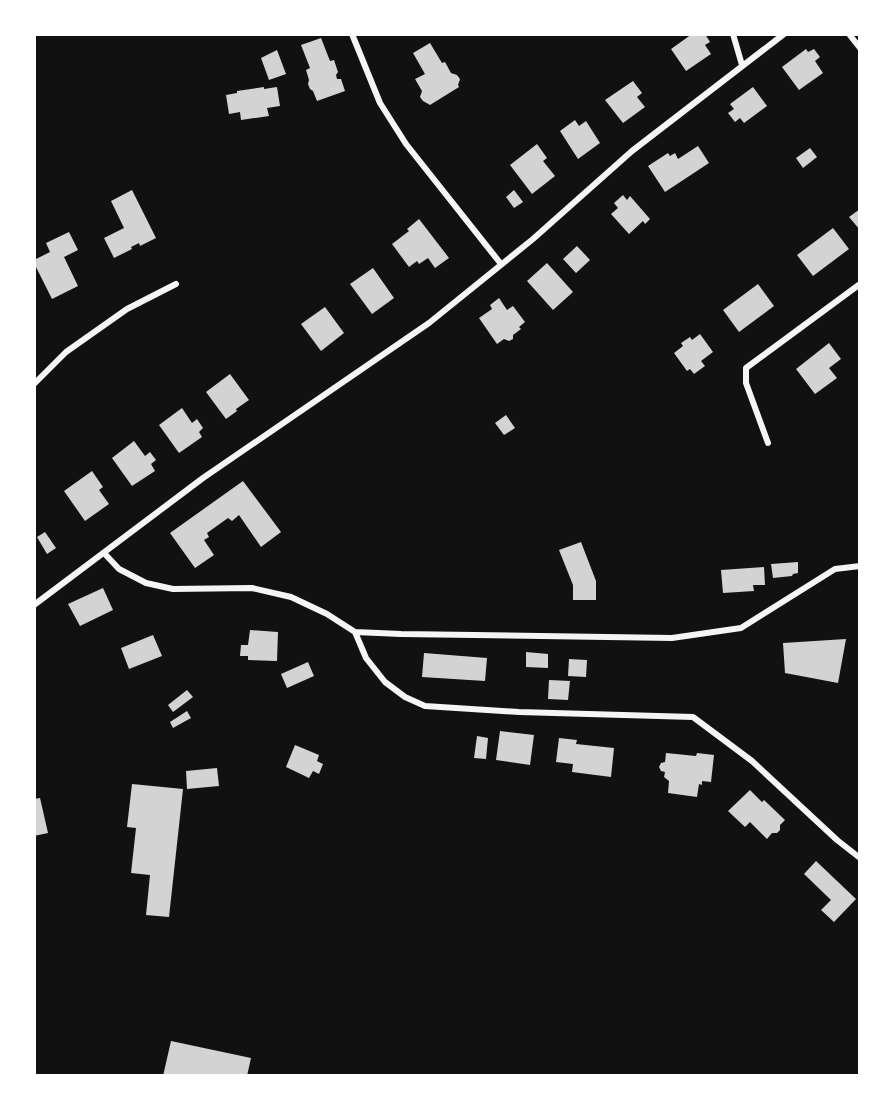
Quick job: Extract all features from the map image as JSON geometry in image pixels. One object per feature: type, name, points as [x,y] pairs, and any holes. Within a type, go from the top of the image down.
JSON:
[{"type":"street","points":[[352,34],[380,103],[406,144],[501,264]]},
{"type":"street","points":[[733,34],[742,65]]},
{"type":"street","points":[[34,605],[203,478],[429,323],[533,239],[632,151],[784,34]]},
{"type":"street","points":[[849,34],[860,48]]},
{"type":"street","points":[[34,384],[66,352],[127,309],[176,284]]},
{"type":"street","points":[[768,443],[746,383],[746,368],[860,284]]},
{"type":"street","points":[[104,553],[118,569],[146,583],[173,589],[252,588],[291,597],[327,614],[355,632],[401,634],[672,638],[741,628],[835,568],[860,566]]},
{"type":"street","points":[[355,632],[366,657],[385,682],[405,697],[425,706],[519,712],[693,717],[753,761],[837,840],[860,858]]},
{"type":"building","points":[[692,34],[699,36],[705,34],[710,42],[705,45],[711,54],[686,71],[671,49]]},
{"type":"building","points":[[321,38],[330,61],[334,60],[338,72],[337,79],[341,79],[345,91],[317,101],[308,84],[306,70],[310,68],[301,45]]},
{"type":"building","points":[[430,43],[442,63],[445,62],[451,73],[460,79],[459,87],[430,105],[420,97],[422,91],[415,79],[425,74],[413,53]]},
{"type":"building","points":[[806,49],[808,52],[814,49],[820,57],[815,61],[823,73],[799,90],[782,67]]},
{"type":"building","points":[[277,50],[286,74],[269,80],[261,58]]},
{"type":"building","points":[[633,81],[642,93],[637,97],[645,107],[623,123],[605,100]]},
{"type":"building","points":[[264,87],[264,89],[277,87],[280,106],[267,108],[269,116],[241,120],[240,112],[229,114],[226,95]]},
{"type":"building","points":[[753,87],[767,106],[744,123],[740,118],[735,122],[728,113],[734,109],[730,104]]},
{"type":"building","points":[[575,120],[579,126],[586,121],[600,143],[578,159],[560,131]]},
{"type":"building","points":[[537,144],[547,158],[543,161],[555,176],[532,194],[510,165]]},
{"type":"building","points":[[698,146],[709,163],[665,192],[648,166],[668,153],[670,156],[675,153],[678,159]]},
{"type":"building","points":[[810,148],[817,157],[803,168],[796,158]]},
{"type":"building","points":[[132,190],[156,238],[140,246],[139,243],[114,258],[104,238],[124,228],[111,201]]},
{"type":"building","points":[[514,190],[523,202],[514,208],[506,197]]},
{"type":"building","points":[[623,195],[627,200],[630,196],[650,219],[645,224],[643,221],[629,234],[611,214],[618,208],[614,203]]},
{"type":"building","points":[[860,209],[860,230],[849,217]]},
{"type":"building","points":[[419,219],[449,258],[435,268],[428,258],[419,264],[417,261],[409,267],[392,244],[409,231],[407,229]]},
{"type":"building","points":[[833,228],[849,249],[813,276],[797,255]]},
{"type":"building","points":[[69,232],[78,250],[64,257],[78,286],[52,299],[34,260],[50,252],[46,243]]},
{"type":"building","points":[[577,246],[590,260],[576,273],[563,259]]},
{"type":"building","points":[[547,263],[573,292],[553,310],[527,281]]},
{"type":"building","points":[[373,268],[394,298],[372,314],[350,284]]},
{"type":"building","points":[[758,284],[774,306],[739,332],[723,310]]},
{"type":"building","points":[[499,298],[507,310],[513,306],[525,322],[519,327],[521,329],[513,335],[513,339],[509,341],[504,339],[497,344],[479,318],[492,309],[490,305]]},
{"type":"building","points":[[325,307],[344,333],[321,351],[301,324]]},
{"type":"building","points":[[700,334],[713,352],[701,361],[705,366],[694,374],[690,369],[687,371],[674,353],[683,346],[681,343],[690,337],[692,340]]},
{"type":"building","points":[[829,343],[841,359],[829,368],[837,378],[815,394],[796,369]]},
{"type":"building","points":[[230,374],[249,400],[226,419],[206,392]]},
{"type":"building","points":[[182,408],[192,423],[197,419],[203,428],[199,432],[202,437],[179,453],[159,425]]},
{"type":"building","points":[[506,415],[515,428],[504,435],[495,423]]},
{"type":"building","points":[[134,441],[145,456],[150,452],[156,460],[151,464],[155,471],[132,486],[112,458]]},
{"type":"building","points":[[92,471],[103,487],[99,490],[109,504],[85,521],[64,491]]},
{"type":"building","points":[[243,481],[281,532],[261,547],[239,515],[232,521],[228,518],[207,533],[209,537],[204,540],[214,555],[195,568],[170,533]]},
{"type":"building","points":[[45,532],[56,548],[47,554],[37,537]]},
{"type":"building","points":[[581,542],[596,581],[596,600],[573,600],[573,585],[559,550]]},
{"type":"building","points":[[798,562],[798,573],[773,578],[771,564]]},
{"type":"building","points":[[764,567],[765,585],[753,585],[754,591],[723,593],[721,570]]},
{"type":"building","points":[[103,588],[113,610],[80,626],[68,604]]},
{"type":"building","points":[[250,630],[278,632],[277,661],[248,660],[248,656],[240,656],[241,645],[248,645]]},
{"type":"building","points":[[153,635],[162,656],[129,669],[121,648]]},
{"type":"building","points":[[846,639],[838,683],[785,673],[783,643]]},
{"type":"building","points":[[526,652],[548,654],[548,668],[526,667]]},
{"type":"building","points":[[424,653],[487,658],[485,681],[422,677]]},
{"type":"building","points":[[569,659],[587,660],[586,677],[568,676]]},
{"type":"building","points":[[308,662],[314,676],[287,688],[281,674]]},
{"type":"building","points":[[549,680],[570,681],[568,700],[548,699]]},
{"type":"building","points":[[187,690],[193,697],[173,712],[168,705]]},
{"type":"building","points":[[187,711],[191,718],[173,728],[170,722]]},
{"type":"building","points":[[500,731],[534,735],[530,765],[496,760]]},
{"type":"building","points":[[477,736],[488,738],[486,759],[474,758]]},
{"type":"building","points":[[559,738],[577,740],[576,744],[614,748],[611,777],[572,772],[573,764],[556,762]]},
{"type":"building","points":[[295,745],[319,755],[317,761],[323,764],[319,774],[313,771],[309,778],[286,767]]},
{"type":"building","points":[[666,753],[714,755],[711,782],[702,781],[702,785],[699,784],[697,797],[668,793],[669,781],[664,777],[665,772],[659,767],[665,762]]},
{"type":"building","points":[[217,768],[219,786],[187,789],[186,771]]},
{"type":"building","points":[[132,784],[183,789],[169,917],[146,915],[150,875],[131,873],[136,828],[127,827]]},
{"type":"building","points":[[750,790],[785,820],[780,825],[780,830],[772,833],[767,839],[750,822],[745,827],[728,811]]},
{"type":"building","points":[[40,798],[48,833],[34,836],[34,799]]},
{"type":"building","points":[[816,861],[856,899],[834,922],[821,910],[831,900],[804,874]]},
{"type":"building","points":[[171,1041],[251,1058],[247,1076],[163,1076]]}]
